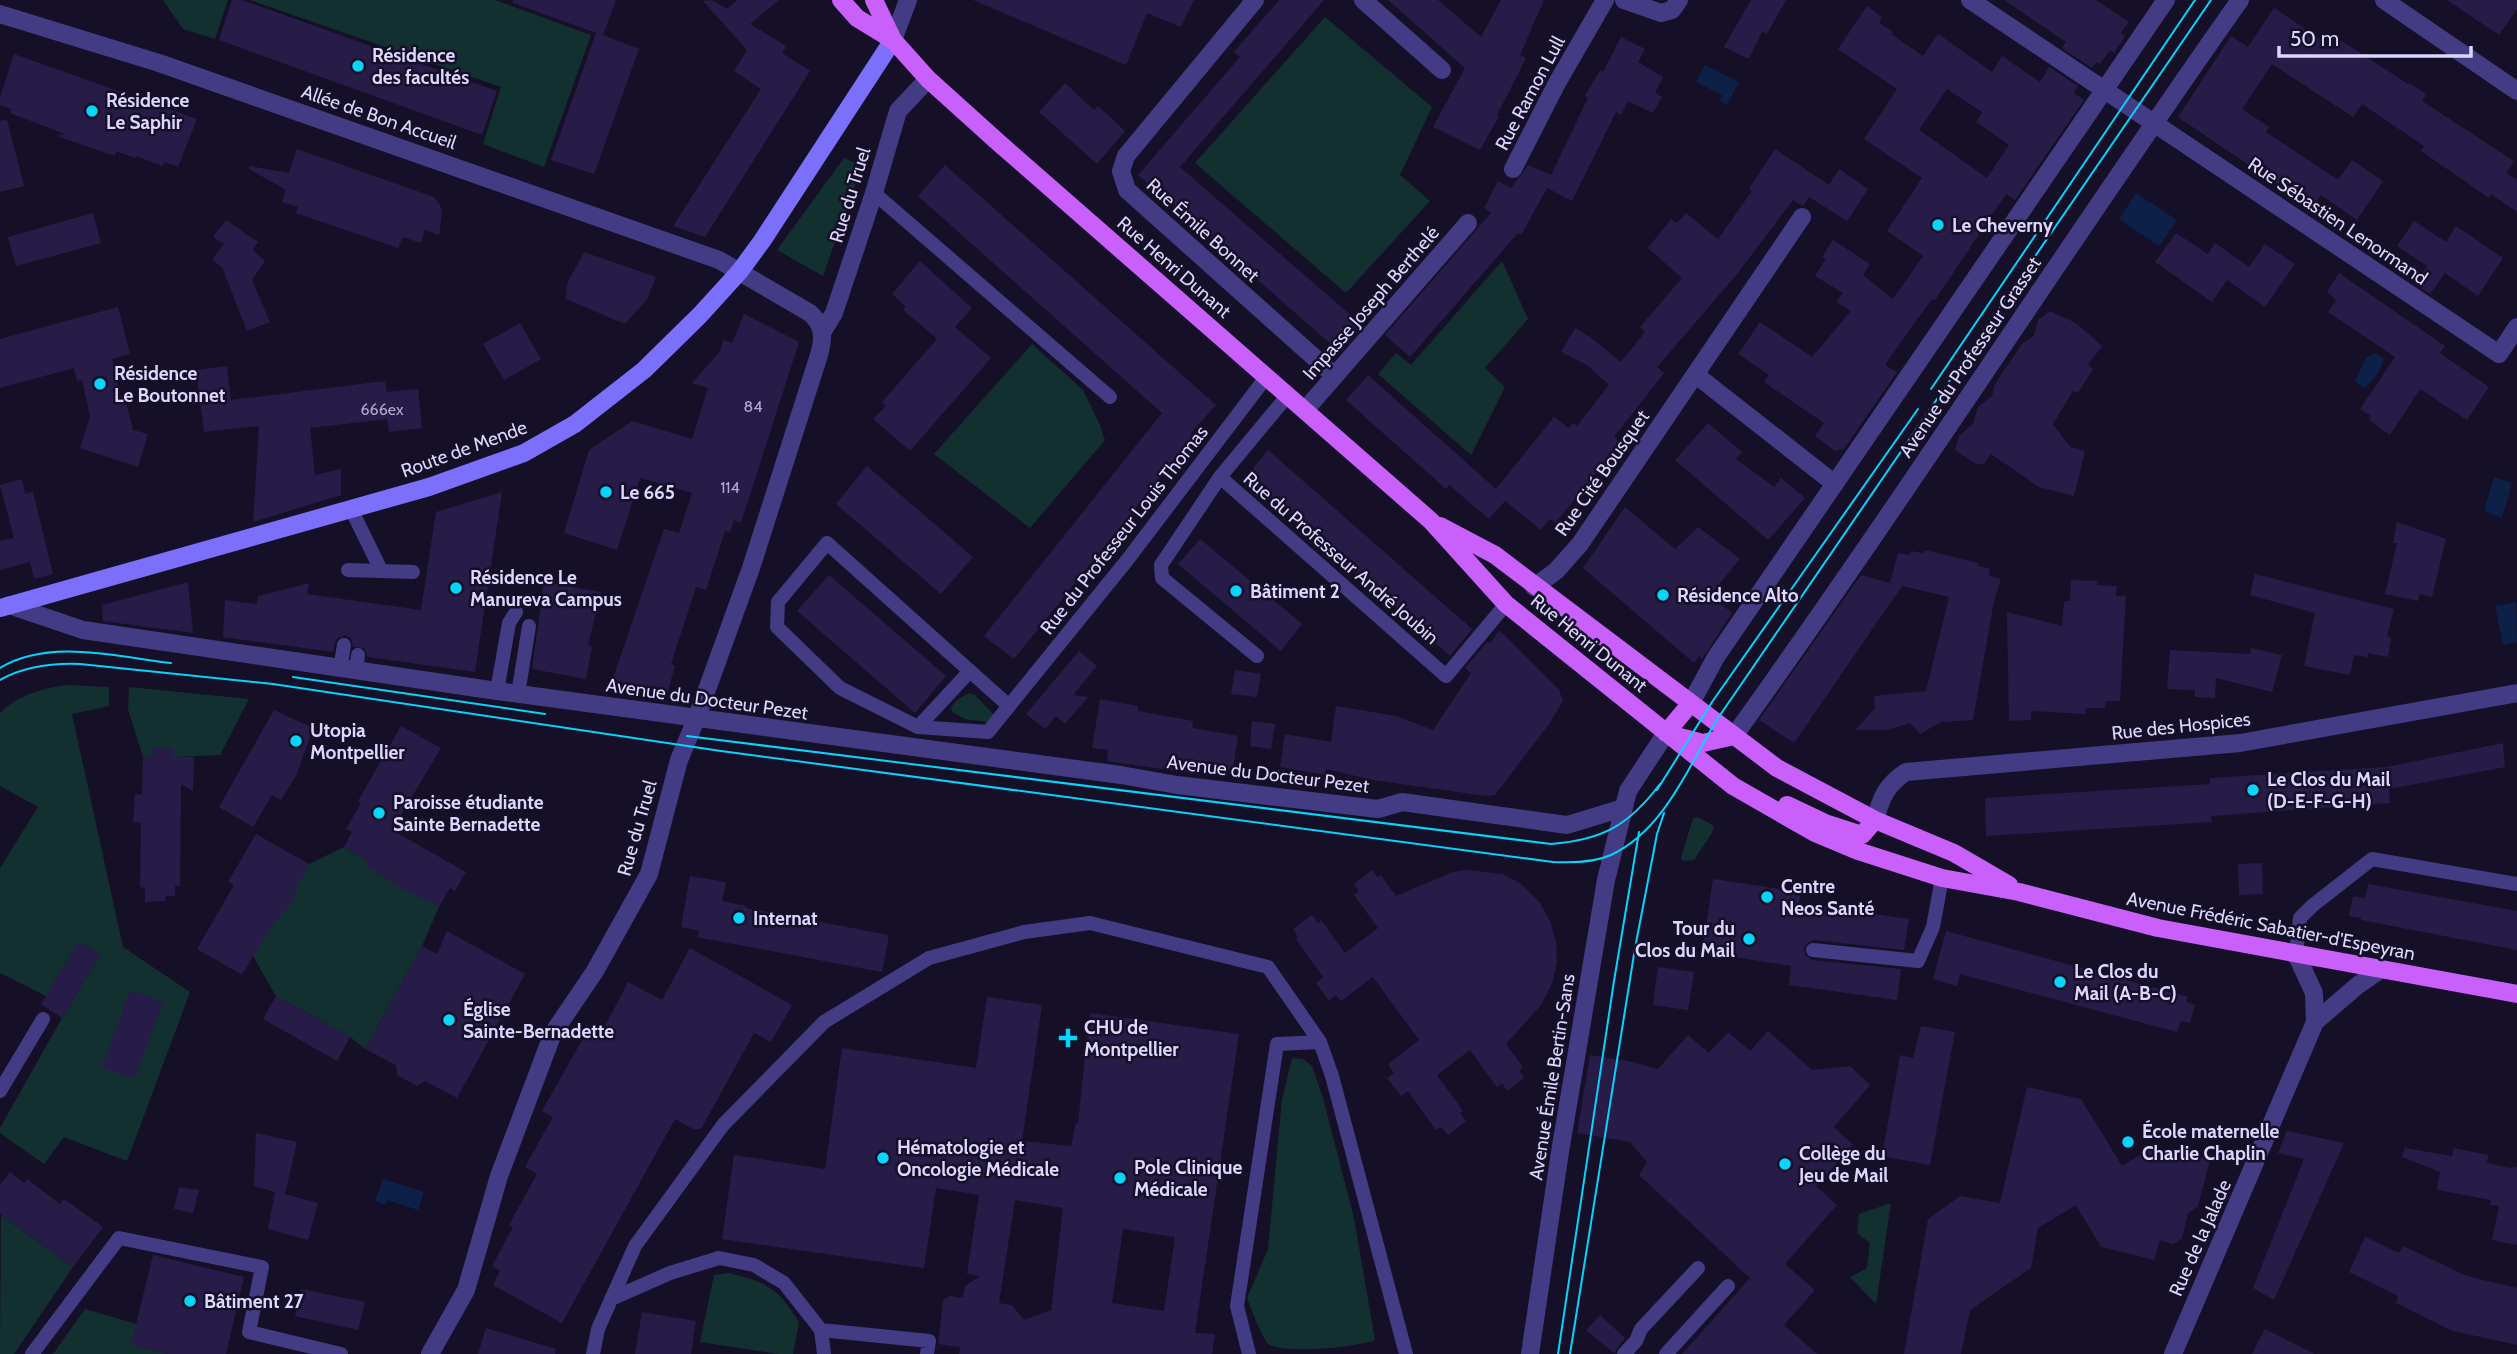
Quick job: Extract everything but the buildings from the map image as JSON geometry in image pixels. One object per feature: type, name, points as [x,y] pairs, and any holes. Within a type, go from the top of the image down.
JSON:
[{"type":"main road","points":[[841,0],[858,18],[893,40]]},
{"type":"main road","points":[[874,0],[893,40]]},
{"type":"main road","name":"Rue Henri Dunant","points":[[893,40],[928,79],[1431,521],[1506,604],[1666,733]]},
{"type":"main road","name":"Route de Mende","points":[[5,606],[429,487],[524,453],[575,424],[644,370],[740,271],[893,40]]},
{"type":"main road","name":"Rue Henri Dunant","points":[[1431,521],[1495,555],[1691,703]]},
{"type":"main road","points":[[1691,703],[1666,733],[1703,743],[1734,736]]},
{"type":"main road","name":"Avenue Frédéric Sabatier-d'Espeyran","points":[[1691,703],[1777,768],[1875,820],[1954,853],[2019,892]]},
{"type":"main road","name":"Avenue Frédéric Sabatier-d'Espeyran","points":[[1666,733],[1733,786],[1815,833],[1858,851],[1942,878],[2019,892],[2158,928],[2517,994]]},
{"type":"main road","points":[[1753,798],[1785,804],[1825,823],[1862,835],[1875,820]]},
{"type":"street","name":"Route de Mende","points":[[893,40],[908,0]]},
{"type":"street","name":"Rue Émile Bonnet","points":[[1255,0],[1126,156],[1121,171],[1127,190],[1335,376]]},
{"type":"street","points":[[1363,0],[1442,70]]},
{"type":"street","name":"Rue Ramon Lull","points":[[1513,169],[1557,83],[1605,0]]},
{"type":"street","points":[[1624,0],[1661,13],[1672,10],[1679,0]]},
{"type":"street","name":"Rue Sébastien Lenormand","points":[[1970,0],[2499,354],[2517,327]]},
{"type":"street","name":"Avenue du Professeur Grasset","points":[[1691,703],[1716,657],[2166,0]]},
{"type":"street","name":"Avenue du Professeur Grasset","points":[[1734,736],[1936,446],[2154,122],[2240,0]]},
{"type":"street","points":[[2384,0],[2517,91]]},
{"type":"street","name":"Allée de Bon Accueil","points":[[0,14],[159,63],[600,216],[719,260],[740,271]]},
{"type":"street","name":"Rue du Truel","points":[[430,1354],[466,1290],[499,1177],[553,1032],[595,971],[649,874],[662,816],[679,760],[751,568],[819,355],[823,331],[834,313],[898,111],[928,79]]},
{"type":"street","name":"Rue Cité Bousquet","points":[[1534,587],[1556,570],[1580,544],[1802,217]]},
{"type":"street","name":"Impasse Joseph Berthelé","points":[[1305,410],[1468,223]]},
{"type":"street","points":[[740,271],[810,313],[823,331]]},
{"type":"street","points":[[1696,375],[1835,484]]},
{"type":"street","name":"Avenue du Docteur Pezet","points":[[5,606],[83,631],[351,665],[497,691],[761,728],[1122,769],[1378,809],[1402,802],[1567,825],[1623,808]]},
{"type":"street","name":"Rue des Hospices","points":[[1875,820],[1882,795],[1893,780],[1906,772],[2240,743],[2517,693]]},
{"type":"street","name":"Avenue Émile Bertin-Sans","points":[[1530,1354],[1560,1152],[1604,891],[1628,791],[1666,733]]},
{"type":"street","name":"Rue de la Jalade","points":[[2173,1354],[2315,1022],[2314,993],[2296,954]]},
{"type":"street","name":"Rue de la Jalade","points":[[2315,1022],[2380,970]]},
{"type":"lane","points":[[874,193],[1110,397]]},
{"type":"lane","name":"Rue du Professeur Louis Thomas","points":[[918,727],[988,732],[1128,559],[1267,376]]},
{"type":"lane","name":"Rue du Professeur André Joubin","points":[[1287,395],[1220,478],[1446,676],[1506,604]]},
{"type":"lane","points":[[1220,478],[1161,565],[1162,578],[1257,656]]},
{"type":"lane","points":[[351,509],[381,570]]},
{"type":"lane","points":[[970,671],[918,727],[840,688],[777,627],[778,603],[827,544],[970,671],[1009,706]]},
{"type":"lane","points":[[348,570],[413,572]]},
{"type":"lane","points":[[497,691],[509,624],[516,612]]},
{"type":"lane","points":[[518,694],[529,626]]},
{"type":"lane","points":[[344,645],[351,665]]},
{"type":"lane","points":[[2296,954],[2300,918],[2372,859],[2517,884]]},
{"type":"lane","points":[[1813,950],[1918,961],[1933,927],[1942,878]]},
{"type":"lane","points":[[593,1354],[597,1329],[635,1246],[723,1125],[824,1023],[929,958],[1024,932],[1090,923],[1268,967],[1320,1042],[1332,1076],[1406,1354]]},
{"type":"lane","points":[[0,1091],[43,1019]]},
{"type":"lane","points":[[1249,1354],[1237,1306],[1277,1044],[1320,1042]]},
{"type":"lane","points":[[32,1354],[119,1238],[262,1267],[249,1332],[341,1354]]},
{"type":"lane","points":[[611,1299],[670,1273],[719,1258],[754,1265],[784,1283],[821,1330],[824,1354]]},
{"type":"lane","points":[[1624,1354],[1636,1341],[1641,1329],[1698,1268]]},
{"type":"lane","points":[[1666,1354],[1728,1286]]},
{"type":"lane","points":[[821,1330],[929,1340],[928,1354]]},
{"type":"green space","points":[[163,0],[228,0],[215,39],[183,29]]},
{"type":"green space","points":[[250,0],[495,0],[591,35],[544,167],[483,144],[501,87]]},
{"type":"green space","points":[[1325,17],[1432,107],[1400,175],[1430,201],[1346,293],[1195,163]]},
{"type":"green space","points":[[844,158],[862,166],[823,276],[777,250]]},
{"type":"green space","points":[[1502,261],[1528,319],[1485,368],[1505,387],[1471,455],[1378,374],[1396,353],[1411,365]]},
{"type":"green space","points":[[1032,344],[1083,390],[1105,440],[1030,528],[934,454]]},
{"type":"green space","points":[[66,685],[109,687],[109,706],[72,714],[123,947],[190,992],[127,1161],[64,1137],[44,1164],[0,1133],[0,1128],[100,955],[79,942],[46,996],[0,973],[0,868],[38,807],[0,786],[0,713],[30,694]]},
{"type":"green space","points":[[129,687],[249,699],[220,755],[173,757],[172,748],[152,748],[152,757],[143,757],[128,709]]},
{"type":"green space","points":[[969,693],[975,695],[994,715],[987,722],[965,719],[952,712],[951,707],[958,699]]},
{"type":"green space","points":[[1698,817],[1714,826],[1712,833],[1694,860],[1683,861],[1681,858],[1693,818]]},
{"type":"green space","points":[[344,847],[367,861],[365,865],[394,884],[439,907],[422,946],[365,1049],[350,1037],[276,996],[253,956],[289,889],[298,883],[309,864]]},
{"type":"green space","points":[[1292,1058],[1303,1059],[1312,1066],[1354,1218],[1375,1340],[1365,1343],[1303,1349],[1268,1344],[1247,1298],[1268,1249],[1282,1100]]},
{"type":"green space","points":[[1891,1203],[1876,1304],[1850,1277],[1867,1268],[1870,1243],[1857,1233],[1859,1214]]},
{"type":"green space","points":[[1,1215],[73,1267],[14,1354],[0,1354]]},
{"type":"green space","points":[[729,1273],[770,1288],[784,1301],[799,1322],[793,1354],[700,1342],[714,1275]]},
{"type":"green space","points":[[85,1309],[137,1324],[132,1345],[168,1354],[53,1354]]},
{"type":"water","points":[[1705,65],[1739,82],[1727,105],[1720,101],[1722,95],[1696,82]]},
{"type":"water","points":[[2136,193],[2177,220],[2159,246],[2119,219]]},
{"type":"water","points":[[2375,353],[2384,359],[2377,375],[2364,388],[2355,381],[2366,358]]},
{"type":"water","points":[[2494,477],[2512,483],[2502,518],[2484,511]]},
{"type":"water","points":[[2516,602],[2517,642],[2503,645],[2495,606]]},
{"type":"water","points":[[383,1179],[424,1192],[418,1210],[387,1200],[385,1205],[375,1201]]},
{"type":"tram line","points":[[1931,389],[2195,0]]},
{"type":"tram line","points":[[0,680],[29,669],[80,664],[273,684],[721,751],[1553,862],[1582,862],[1604,858],[1629,844],[1660,814],[1716,721],[2211,0]]},
{"type":"tram line","points":[[1657,790],[1712,702],[1918,409]]},
{"type":"tram line","points":[[0,668],[19,659],[62,652],[107,654],[171,663]]},
{"type":"tram line","points":[[293,677],[545,714]]},
{"type":"tram line","points":[[687,736],[1551,844],[1586,839],[1613,828],[1637,810],[1660,784]]},
{"type":"tram line","points":[[1570,1354],[1635,948],[1657,834],[1664,813]]},
{"type":"tram line","points":[[1558,1354],[1639,832]]},
{"type":"place","name":"Résidence des facultés","points":[[358,66]]},
{"type":"place","name":"Résidence Le Saphir","points":[[92,111]]},
{"type":"place","name":"Le Cheverny","points":[[1938,225]]},
{"type":"place","name":"Résidence Le Boutonnet","points":[[100,384]]},
{"type":"place","name":"Le 665","points":[[606,492]]},
{"type":"place","name":"Résidence Le Manureva Campus","points":[[456,588]]},
{"type":"place","name":"Bâtiment 2","points":[[1236,591]]},
{"type":"place","name":"Résidence Alto","points":[[1663,595]]},
{"type":"place","name":"Utopia Montpellier","points":[[296,741]]},
{"type":"place","name":"Le Clos du Mail (D-E-F-G-H)","points":[[2253,790]]},
{"type":"place","name":"Paroisse étudiante Sainte Bernadette","points":[[379,813]]},
{"type":"place","name":"Centre Neos Santé","points":[[1767,897]]},
{"type":"place","name":"Internat","points":[[739,918]]},
{"type":"place","name":"Tour du Clos du Mail","points":[[1749,939]]},
{"type":"place","name":"Le Clos du Mail (A-B-C)","points":[[2060,982]]},
{"type":"place","name":"Église Sainte-Bernadette","points":[[449,1020]]},
{"type":"place","name":"CHU de Montpellier","points":[[1068,1038]]},
{"type":"place","name":"École maternelle Charlie Chaplin","points":[[2128,1142]]},
{"type":"place","name":"Hématologie et Oncologie Médicale","points":[[883,1158]]},
{"type":"place","name":"Collège du Jeu de Mail","points":[[1785,1164]]},
{"type":"place","name":"Pole Clinique Médicale","points":[[1120,1178]]},
{"type":"place","name":"Bâtiment 27","points":[[190,1301]]}]
